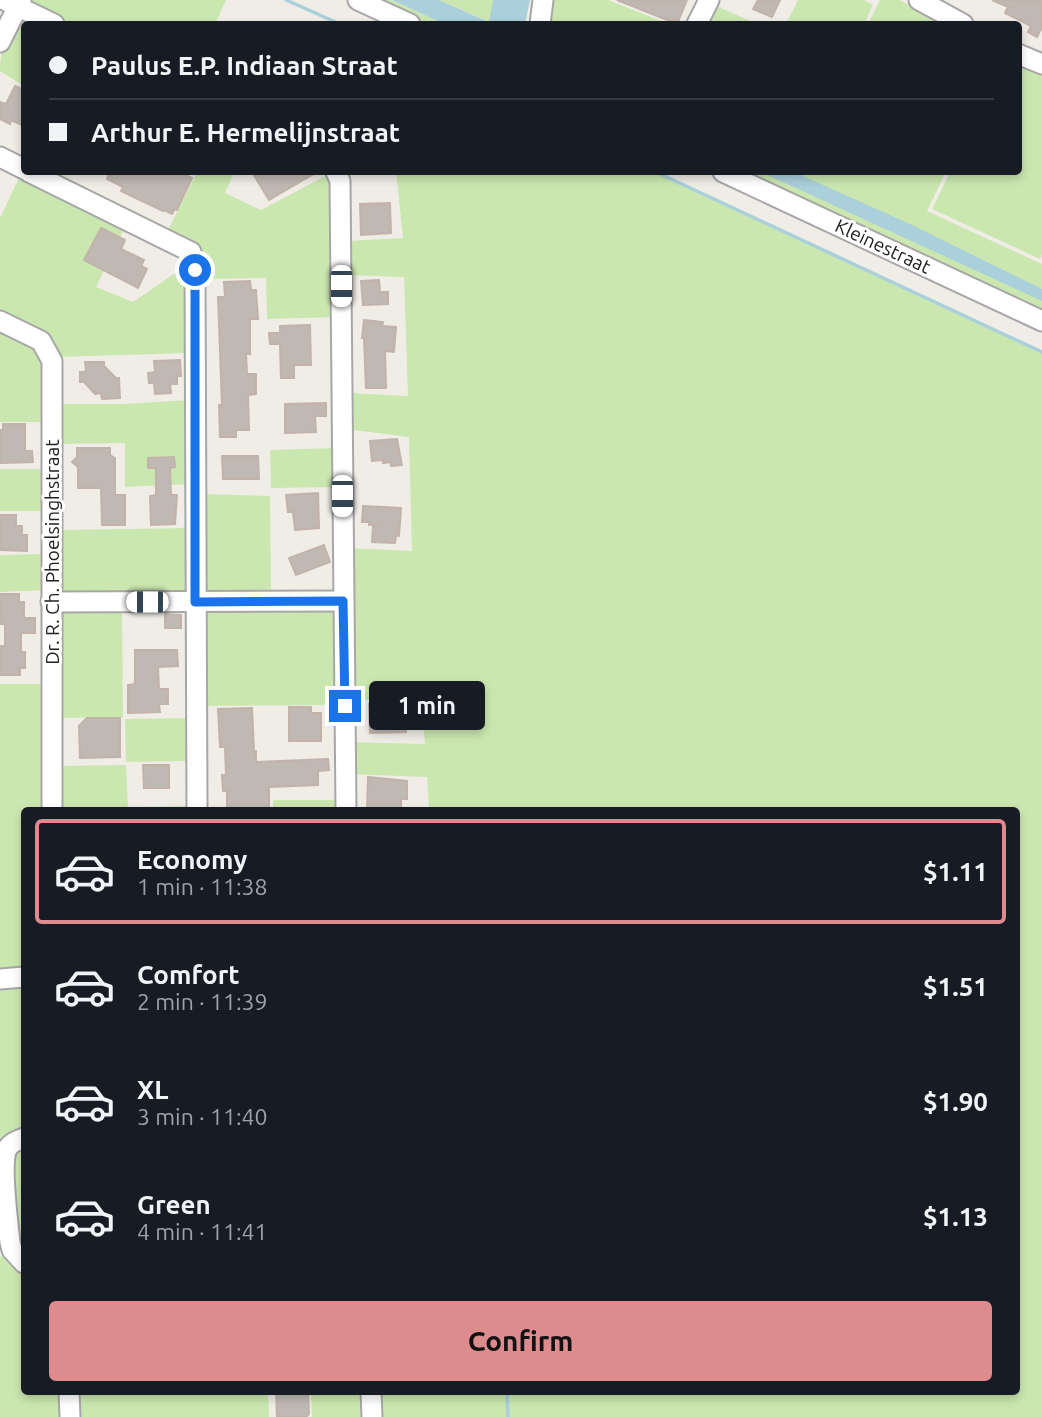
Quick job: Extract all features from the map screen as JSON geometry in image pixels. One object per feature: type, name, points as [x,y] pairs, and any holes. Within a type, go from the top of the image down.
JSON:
[{"type":"street","points":[[358,0],[404,21]]},
{"type":"street","points":[[540,21],[543,0]]},
{"type":"street","points":[[698,21],[709,0]]},
{"type":"street","points":[[919,0],[958,21]]},
{"type":"street","points":[[0,43],[14,2],[49,21]]},
{"type":"street","points":[[1022,56],[1042,64]]},
{"type":"street","points":[[0,157],[21,167]]},
{"type":"street","points":[[37,175],[191,252],[195,270],[197,807]]},
{"type":"street","points":[[337,175],[340,181],[346,807]]},
{"type":"street","name":"Kleinestraat","points":[[729,175],[1042,321]]},
{"type":"street","name":"Dr. R. Ch. Phoelsinghstraat","points":[[0,321],[41,341],[52,361],[52,807]]},
{"type":"street","points":[[51,603],[343,601]]},
{"type":"street","points":[[0,979],[21,976]]},
{"type":"street","points":[[21,1139],[7,1148],[4,1161],[10,1242],[12,1250],[21,1260]]},
{"type":"street","points":[[69,1395],[70,1417]]},
{"type":"street","points":[[371,1395],[372,1417]]},
{"type":"green space","points":[[31,0],[226,0],[216,21],[57,21],[42,14]]},
{"type":"green space","points":[[368,0],[392,0],[438,21],[414,21]]},
{"type":"green space","points":[[439,0],[493,0],[490,21]]},
{"type":"green space","points":[[546,0],[608,0],[661,21],[543,21]]},
{"type":"green space","points":[[798,0],[864,0],[873,5],[865,21],[788,21]]},
{"type":"green space","points":[[880,0],[899,0],[942,21],[870,21]]},
{"type":"green space","points":[[712,4],[750,21],[704,21]]},
{"type":"green space","points":[[23,16],[35,21],[21,21],[21,84],[0,71],[8,32]]},
{"type":"green space","points":[[1022,60],[1042,70],[1040,259],[932,209],[949,175],[1022,175]]},
{"type":"green space","points":[[196,175],[233,175],[225,193],[261,210],[327,175],[333,175],[336,317],[267,319],[266,278],[202,279],[166,234]]},
{"type":"green space","points":[[396,175],[662,175],[1042,352],[1042,1417],[376,1417],[375,1395],[1020,1395],[1020,807],[429,807],[427,777],[349,774],[349,742],[425,744],[422,702],[349,699],[347,548],[412,551],[409,437],[353,430],[351,393],[408,396],[404,277],[348,275],[347,241],[403,238]]},
{"type":"green space","points":[[737,175],[945,175],[927,211],[1042,264],[1042,319]]},
{"type":"green space","points":[[20,176],[125,227],[96,287],[133,302],[187,265],[188,353],[57,357],[0,315],[0,218]]},
{"type":"green space","points":[[0,326],[30,341],[45,357],[45,422],[0,422]]},
{"type":"green space","points":[[190,400],[189,484],[125,487],[125,443],[57,444],[57,404]]},
{"type":"green space","points":[[335,448],[336,487],[271,488],[270,450]]},
{"type":"green space","points":[[0,469],[48,469],[48,511],[0,511]]},
{"type":"green space","points":[[202,494],[270,496],[271,591],[267,597],[207,595],[203,589]]},
{"type":"green space","points":[[190,528],[191,590],[186,596],[63,594],[55,581],[56,530]]},
{"type":"green space","points":[[47,554],[47,590],[0,592],[0,555]]},
{"type":"green space","points":[[122,605],[123,717],[56,718],[58,612],[62,608]]},
{"type":"green space","points":[[327,607],[335,611],[338,705],[201,706],[205,609]]},
{"type":"green space","points":[[0,684],[47,684],[48,807],[21,807],[21,972],[0,975]]},
{"type":"green space","points":[[190,718],[191,761],[126,762],[125,719]]},
{"type":"green space","points":[[126,765],[128,807],[58,807],[57,766]]},
{"type":"green space","points":[[273,800],[340,800],[340,807],[273,807]]},
{"type":"green space","points":[[192,806],[192,807],[128,807]]},
{"type":"green space","points":[[21,987],[21,1135],[0,1145],[0,989]]},
{"type":"green space","points":[[21,1144],[21,1256],[11,1249],[10,1149]]},
{"type":"green space","points":[[0,1257],[21,1272],[21,1395],[63,1395],[64,1417],[0,1417]]},
{"type":"green space","points":[[73,1395],[268,1395],[269,1417],[74,1417]]},
{"type":"green space","points":[[311,1395],[367,1395],[369,1417],[312,1417]]},
{"type":"water","points":[[392,0],[439,0],[487,21],[438,21]]},
{"type":"water","points":[[493,0],[530,0],[526,21],[489,21]]},
{"type":"water","points":[[768,175],[801,175],[910,224],[1042,289],[1042,301]]},
{"type":"building","points":[[617,0],[687,0],[678,21],[670,21]]},
{"type":"building","points":[[758,0],[780,0],[772,17],[753,9]]},
{"type":"building","points":[[992,0],[1042,0],[1042,27],[1037,37],[1028,32],[1031,26],[1005,13],[1008,7]]},
{"type":"building","points":[[15,86],[21,89],[21,125],[11,120],[10,124],[0,119],[0,102],[6,104]]},
{"type":"building","points":[[109,175],[185,175],[192,178],[177,210],[172,214],[121,191],[123,187],[107,179]]},
{"type":"building","points":[[254,175],[312,175],[269,200]]},
{"type":"building","points":[[390,203],[391,233],[361,235],[360,204]]},
{"type":"building","points":[[101,228],[125,240],[121,249],[144,260],[141,266],[147,269],[138,288],[84,260]]},
{"type":"building","points":[[379,280],[380,292],[388,292],[388,304],[363,305],[361,281]]},
{"type":"building","points":[[250,281],[251,290],[256,290],[258,319],[250,319],[247,374],[256,374],[256,394],[248,395],[249,430],[236,430],[236,437],[220,437],[219,405],[222,405],[218,297],[225,297],[224,282]]},
{"type":"building","points":[[364,320],[383,322],[382,326],[396,327],[394,352],[385,351],[386,388],[366,388],[362,338]]},
{"type":"building","points":[[310,325],[311,365],[294,365],[294,378],[281,378],[280,344],[270,344],[269,333],[280,333],[280,326]]},
{"type":"building","points":[[180,360],[181,376],[177,376],[177,384],[170,384],[171,393],[155,394],[154,383],[149,383],[148,373],[155,372],[154,361]]},
{"type":"building","points":[[85,362],[104,362],[104,366],[119,378],[120,398],[102,399],[101,393],[95,394],[84,382],[80,382],[80,372],[86,372]]},
{"type":"building","points":[[326,403],[326,416],[315,416],[316,432],[285,433],[285,404]]},
{"type":"building","points":[[3,424],[25,424],[25,451],[32,451],[33,462],[0,463],[0,430],[3,430]]},
{"type":"building","points":[[397,439],[402,465],[391,466],[391,462],[383,463],[383,460],[372,461],[370,441]]},
{"type":"building","points":[[77,448],[110,448],[110,455],[115,458],[115,495],[125,495],[125,525],[102,525],[101,488],[78,488],[78,467],[72,462],[77,457]]},
{"type":"building","points":[[222,456],[258,456],[259,479],[223,479]]},
{"type":"building","points":[[174,457],[175,467],[170,468],[171,495],[177,495],[175,524],[151,525],[150,496],[156,495],[156,468],[148,468],[148,458]]},
{"type":"building","points":[[318,493],[319,528],[295,530],[293,512],[288,512],[286,495]]},
{"type":"building","points":[[363,506],[401,508],[399,536],[396,535],[395,543],[372,542],[373,526],[379,524],[369,525],[369,522],[362,522]]},
{"type":"building","points":[[0,515],[16,515],[16,526],[22,526],[22,535],[27,535],[27,551],[0,550]]},
{"type":"building","points":[[324,545],[330,562],[296,575],[289,558]]},
{"type":"building","points":[[0,594],[19,594],[19,602],[24,602],[24,618],[35,618],[35,633],[21,633],[21,652],[25,652],[25,668],[20,668],[20,675],[0,675],[0,646],[5,646],[5,624],[0,624]]},
{"type":"building","points":[[165,614],[181,615],[181,628],[165,628]]},
{"type":"building","points":[[135,650],[177,650],[178,666],[158,667],[159,689],[168,689],[168,704],[159,704],[160,712],[128,713],[128,685],[135,684]]},
{"type":"building","points":[[405,703],[406,732],[370,733],[369,704]]},
{"type":"building","points":[[289,707],[311,707],[311,713],[321,713],[321,741],[289,741]]},
{"type":"building","points":[[252,708],[256,762],[328,759],[329,770],[318,771],[318,785],[269,787],[269,807],[227,807],[227,791],[223,791],[222,775],[226,775],[225,747],[220,747],[218,709]]},
{"type":"building","points":[[87,718],[120,718],[120,757],[80,758],[79,726]]},
{"type":"building","points":[[143,765],[169,765],[169,788],[144,788]]},
{"type":"building","points":[[368,777],[407,781],[407,799],[401,799],[401,807],[367,807]]},
{"type":"building","points":[[276,1395],[308,1395],[309,1414],[306,1417],[277,1417]]},
{"type":"waterway","points":[[286,0],[333,21]]},
{"type":"waterway","points":[[662,175],[1042,352]]},
{"type":"waterway","points":[[507,1395],[508,1417]]},
{"type":"route","points":[[195,270],[195,602],[343,601],[345,706]]}]
